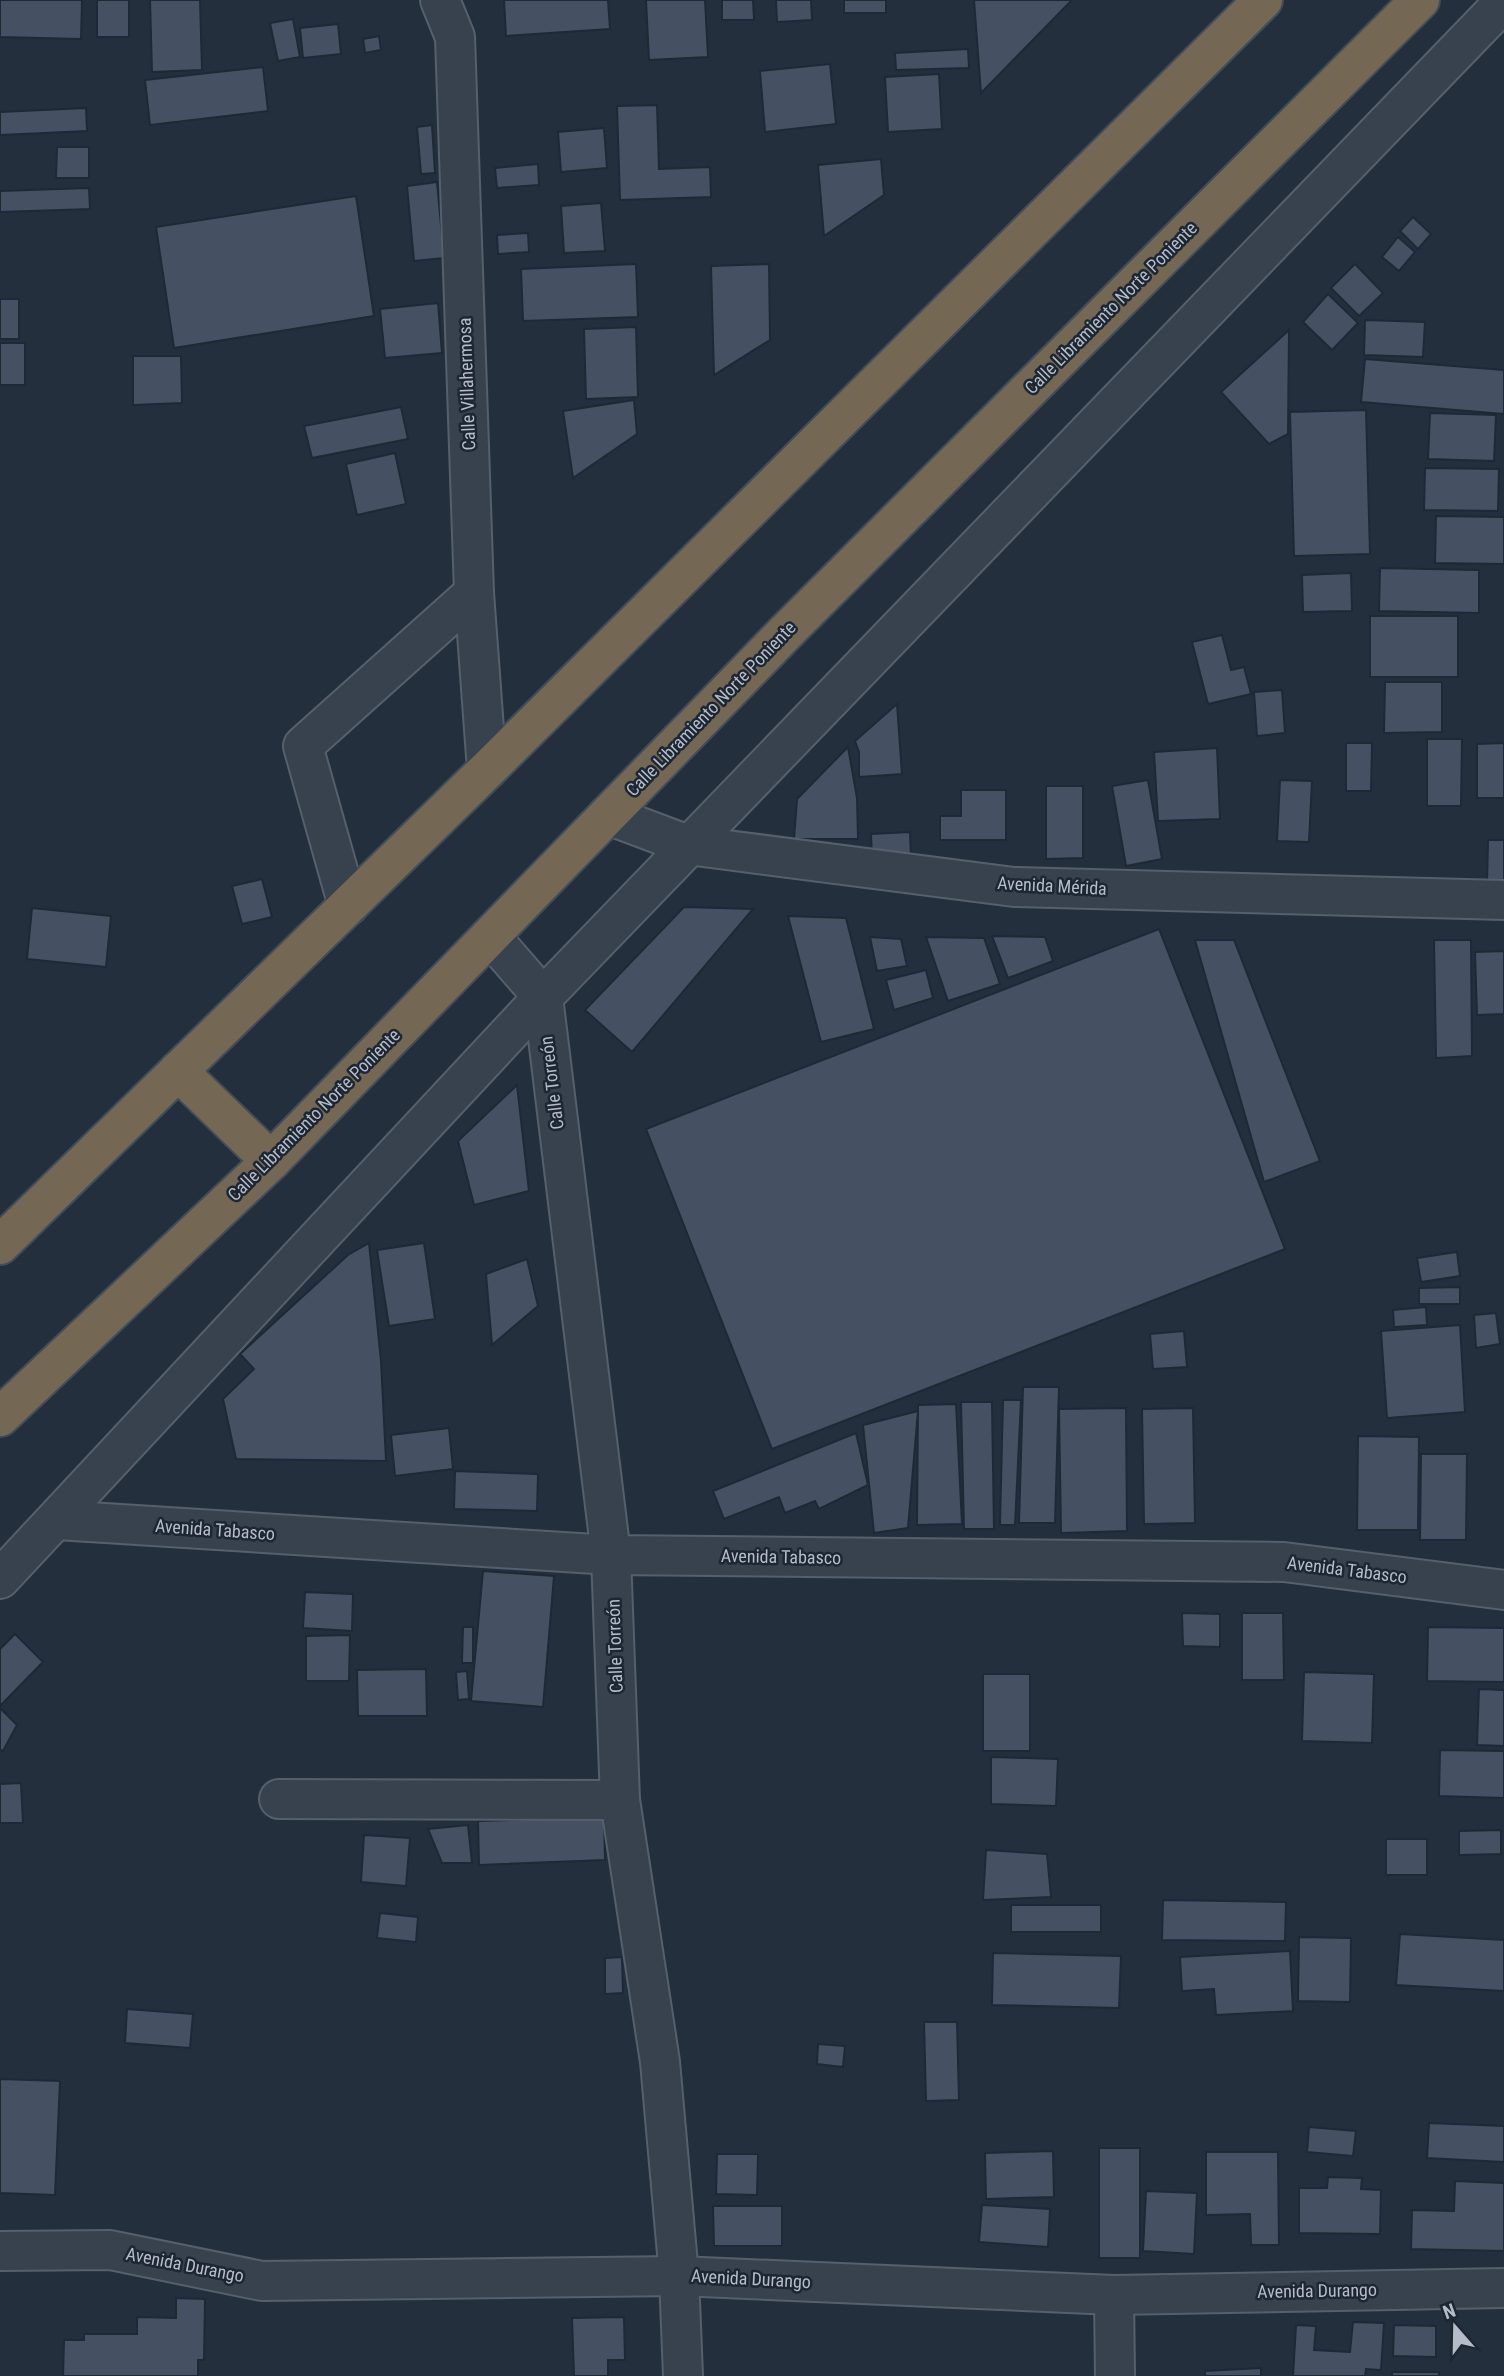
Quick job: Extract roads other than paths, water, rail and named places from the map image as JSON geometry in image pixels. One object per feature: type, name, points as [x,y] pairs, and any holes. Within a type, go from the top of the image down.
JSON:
[{"type":"highway","points":[[0,1245],[487,770],[1263,0]]},
{"type":"highway","name":"Calle Libramiento Norte Poniente","points":[[0,1417],[271,1161],[786,632],[1420,0]]},
{"type":"highway","points":[[178,1071],[271,1161]]},
{"type":"street","name":"Calle Villahermosa","points":[[440,0],[455,37],[474,593],[487,770]]},
{"type":"street","points":[[0,1579],[688,845],[1504,2]]},
{"type":"street","points":[[348,906],[303,746],[474,593]]},
{"type":"street","name":"Avenida Mérida","points":[[608,815],[688,845],[1014,887],[1504,900]]},
{"type":"street","points":[[490,936],[543,998]]},
{"type":"street","name":"Calle Torreón","points":[[543,998],[611,1555],[620,1800],[660,2062],[679,2276],[683,2376]]},
{"type":"street","name":"Avenida Tabasco","points":[[57,1520],[611,1555],[1284,1562],[1504,1590]]},
{"type":"street","points":[[279,1799],[620,1800]]},
{"type":"street","name":"Avenida Durango","points":[[0,2251],[110,2250],[262,2281],[679,2276],[1114,2295],[1504,2288]]},
{"type":"street","points":[[1114,2295],[1115,2376]]}]
